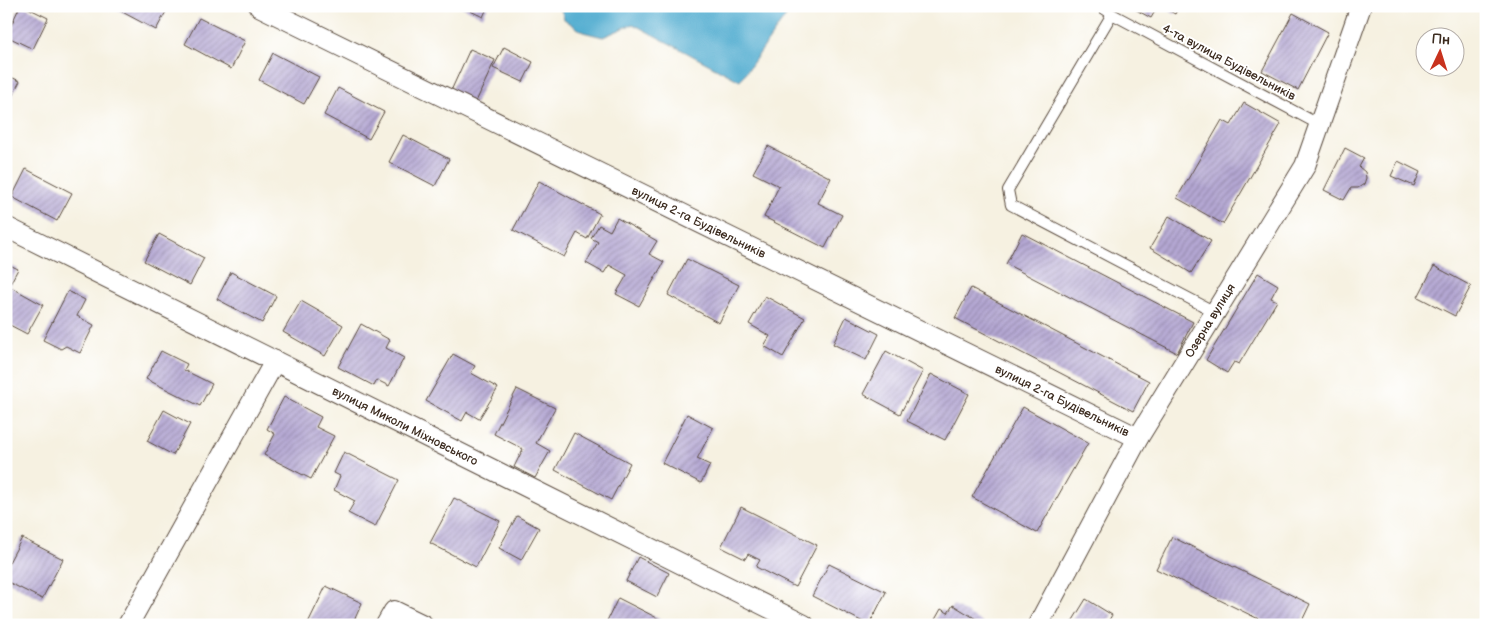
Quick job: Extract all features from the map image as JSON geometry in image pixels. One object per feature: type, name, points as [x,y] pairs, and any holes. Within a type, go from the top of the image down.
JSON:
[{"type":"street","name":"вулиця 2-га Будівельників","points":[[259,6],[1138,438]]},
{"type":"street","name":"Озерна вулиця","points":[[1038,625],[1138,438],[1305,166],[1361,6]]},
{"type":"street","name":"вулиця Миколи Міхновського","points":[[6,227],[804,625]]},
{"type":"street","points":[[128,625],[276,361]]},
{"type":"street","points":[[386,625],[394,611],[423,625]]},
{"type":"lane","name":"4-та вулиця Будівельників","points":[[1100,6],[1320,125]]},
{"type":"lane","points":[[1112,14],[1008,190],[1011,205],[1215,312]]},
{"type":"water","points":[[560,6],[793,6],[740,81],[633,24],[603,37],[583,32],[564,19]]},
{"type":"building","points":[[20,6],[24,6],[48,18],[33,49],[6,36]]},
{"type":"building","points":[[111,6],[169,6],[156,30]]},
{"type":"building","points":[[460,6],[488,6],[483,17]]},
{"type":"building","points":[[1129,6],[1158,6],[1151,18]]},
{"type":"building","points":[[1161,6],[1179,6],[1175,14]]},
{"type":"building","points":[[1293,13],[1328,32],[1298,90],[1262,71]]},
{"type":"building","points":[[199,18],[245,41],[231,69],[185,44]]},
{"type":"building","points":[[504,47],[533,62],[523,82],[493,68]]},
{"type":"building","points":[[470,49],[495,60],[475,104],[450,93]]},
{"type":"building","points":[[273,53],[319,77],[304,104],[259,80]]},
{"type":"building","points":[[6,75],[20,81],[6,108]]},
{"type":"building","points":[[338,88],[384,112],[369,139],[324,115]]},
{"type":"building","points":[[1244,103],[1281,124],[1223,224],[1177,198],[1222,120],[1231,125]]},
{"type":"building","points":[[403,135],[449,159],[435,186],[389,162]]},
{"type":"building","points":[[768,146],[831,178],[818,203],[842,215],[825,248],[764,217],[779,186],[753,173]]},
{"type":"building","points":[[1345,148],[1364,158],[1359,167],[1365,172],[1366,178],[1364,184],[1358,188],[1351,188],[1344,200],[1324,190]]},
{"type":"building","points":[[1398,161],[1420,172],[1414,186],[1391,176]]},
{"type":"building","points":[[26,169],[72,193],[57,221],[12,197]]},
{"type":"building","points":[[539,181],[600,214],[587,239],[577,233],[564,257],[513,230]]},
{"type":"building","points":[[1169,216],[1211,241],[1191,273],[1150,248]]},
{"type":"building","points":[[617,218],[657,241],[649,254],[664,262],[639,306],[616,294],[627,275],[609,265],[604,273],[586,263],[598,242],[591,238],[599,225],[610,231]]},
{"type":"building","points":[[1022,233],[1193,322],[1177,353],[1006,264]]},
{"type":"building","points":[[159,234],[204,258],[190,285],[144,261]]},
{"type":"building","points":[[687,259],[739,285],[719,323],[668,295]]},
{"type":"building","points":[[6,263],[18,269],[9,286],[43,305],[27,334],[6,323]]},
{"type":"building","points":[[1434,266],[1471,286],[1455,316],[1418,297]]},
{"type":"building","points":[[231,272],[276,296],[262,323],[217,299]]},
{"type":"building","points":[[1258,273],[1278,285],[1271,298],[1277,301],[1239,364],[1234,362],[1227,373],[1206,360]]},
{"type":"building","points":[[971,288],[1149,381],[1133,411],[955,318]]},
{"type":"building","points":[[68,291],[85,300],[77,316],[94,325],[80,353],[66,346],[61,349],[43,340]]},
{"type":"building","points":[[765,296],[805,318],[783,357],[764,346],[770,336],[749,324]]},
{"type":"building","points":[[301,301],[343,325],[325,356],[283,332]]},
{"type":"building","points":[[846,317],[879,334],[866,360],[833,344]]},
{"type":"building","points":[[361,324],[390,340],[386,348],[404,358],[389,386],[377,380],[374,386],[338,367]]},
{"type":"building","points":[[161,351],[187,364],[184,370],[212,384],[200,406],[146,379]]},
{"type":"building","points":[[886,351],[923,371],[900,414],[863,394]]},
{"type":"building","points":[[453,354],[475,366],[471,373],[498,388],[479,419],[467,412],[462,421],[426,401]]},
{"type":"building","points":[[931,374],[969,394],[945,440],[907,421]]},
{"type":"building","points":[[517,389],[555,408],[536,443],[550,451],[535,478],[514,467],[523,449],[494,434]]},
{"type":"building","points":[[284,397],[321,417],[316,427],[334,436],[311,479],[264,455],[275,434],[267,429]]},
{"type":"building","points":[[1023,407],[1088,443],[1037,533],[972,497]]},
{"type":"building","points":[[164,410],[190,424],[173,455],[147,441]]},
{"type":"building","points":[[687,414],[713,428],[697,459],[710,465],[701,483],[662,463]]},
{"type":"building","points":[[574,433],[630,463],[611,500],[555,470]]},
{"type":"building","points":[[344,452],[399,480],[375,527],[348,513],[355,501],[334,490],[340,476],[334,473]]},
{"type":"building","points":[[454,498],[500,521],[476,567],[430,543]]},
{"type":"building","points":[[741,507],[817,545],[795,587],[756,567],[760,560],[748,554],[745,559],[721,547]]},
{"type":"building","points":[[517,516],[539,528],[521,560],[499,548]]},
{"type":"building","points":[[1172,537],[1310,604],[1300,625],[1271,625],[1156,569]]},
{"type":"building","points":[[22,538],[63,559],[42,599],[6,581],[6,568]]},
{"type":"building","points":[[638,557],[669,573],[657,597],[626,581]]},
{"type":"building","points":[[829,564],[886,592],[869,625],[812,596]]},
{"type":"building","points":[[326,586],[362,603],[352,625],[307,625]]},
{"type":"building","points":[[618,598],[671,625],[605,625]]},
{"type":"building","points":[[1086,599],[1112,615],[1106,625],[1070,625]]},
{"type":"building","points":[[953,605],[986,625],[932,625],[941,609],[948,613]]}]
